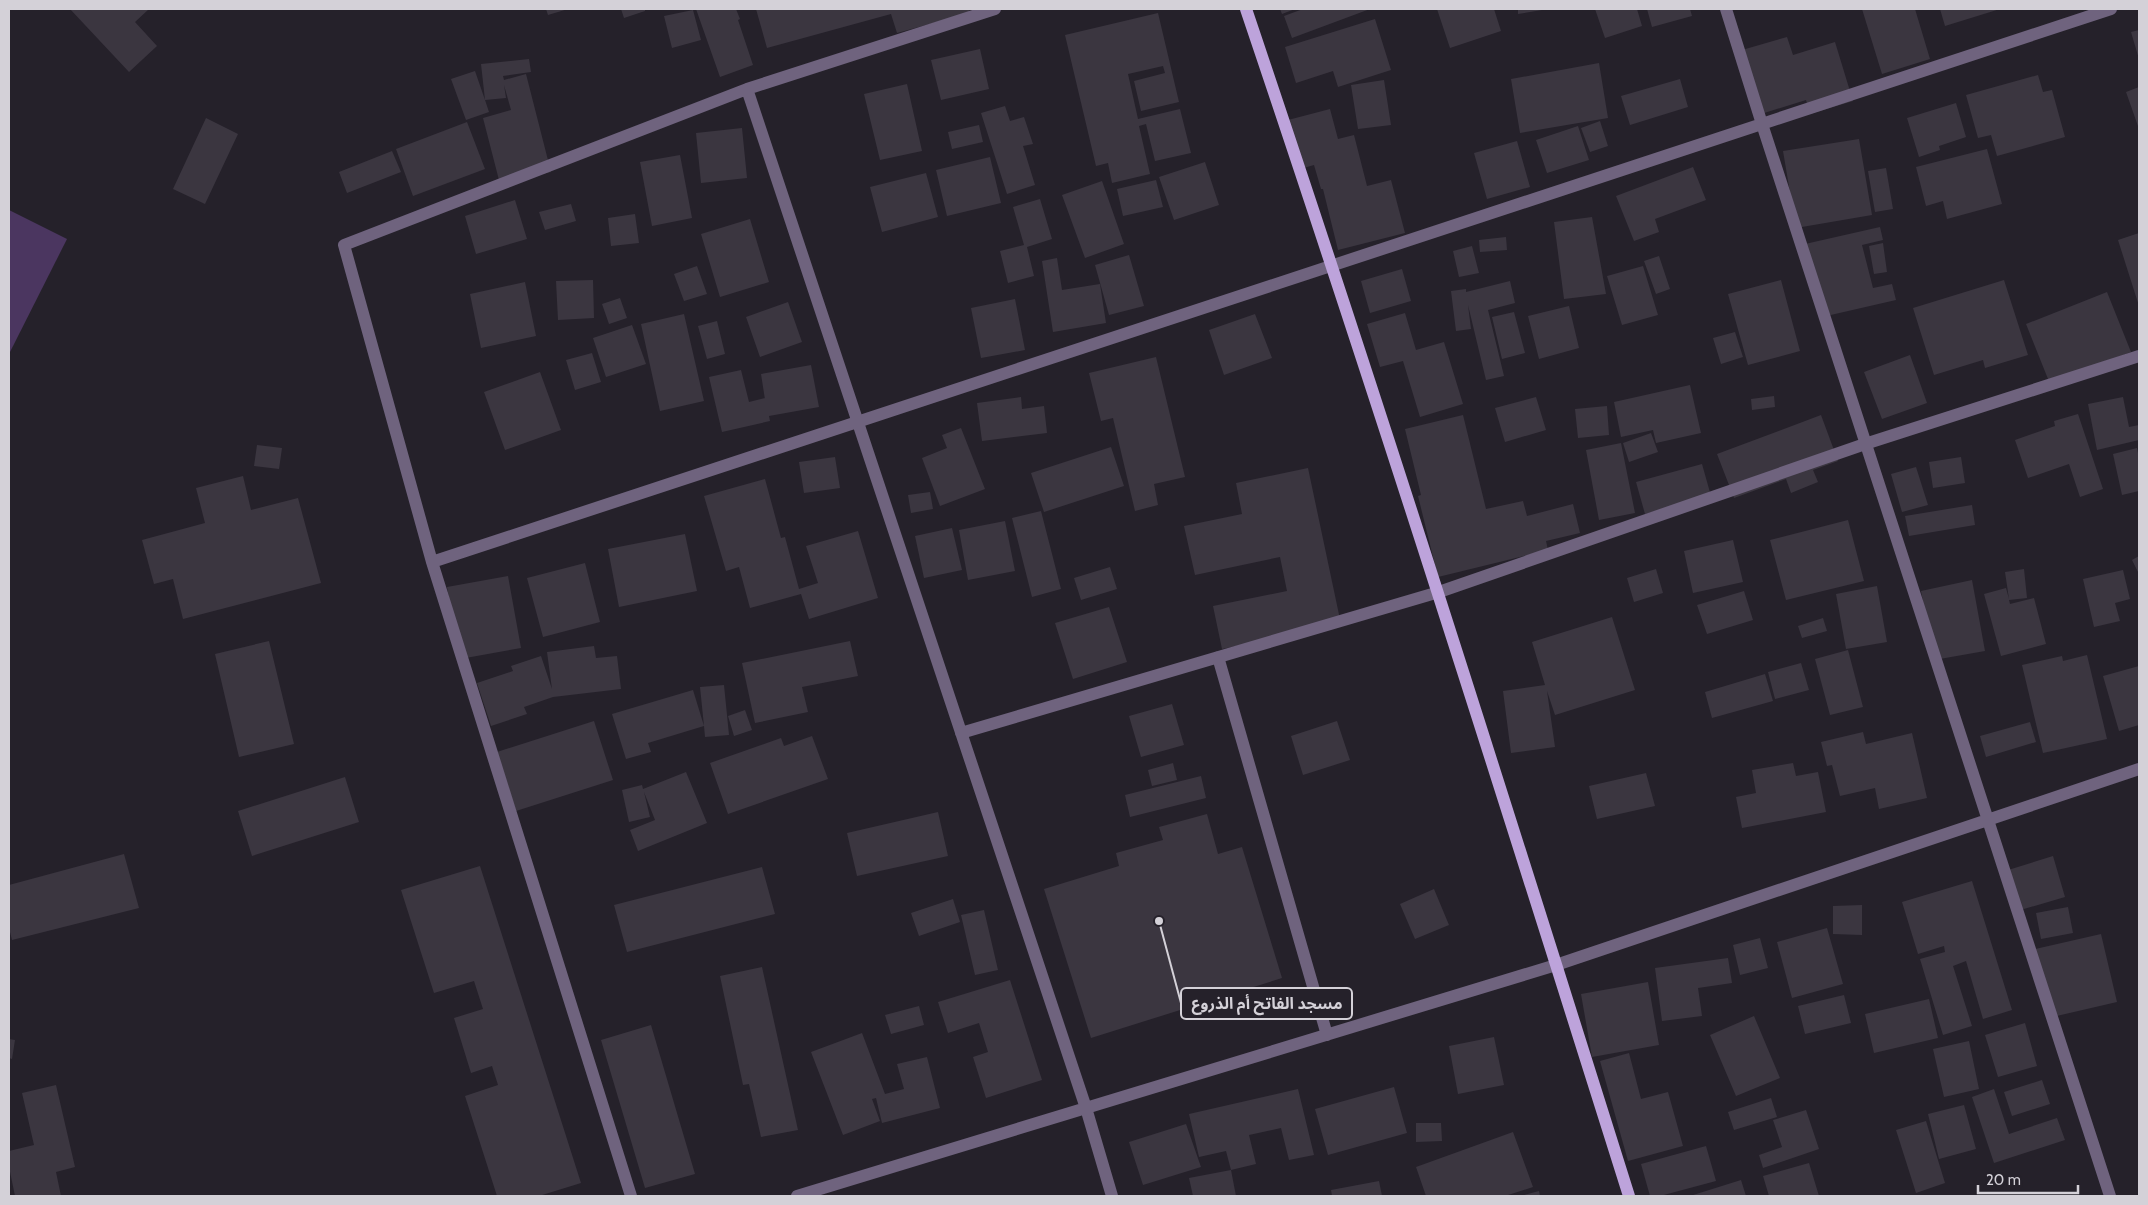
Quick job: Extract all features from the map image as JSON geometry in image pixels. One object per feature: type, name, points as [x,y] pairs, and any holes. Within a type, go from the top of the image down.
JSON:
[{"type":"main road","points":[[1246,9],[1333,265],[1439,592],[1629,1196]]},
{"type":"street","points":[[631,1196],[432,562],[344,245],[747,89],[995,9]]},
{"type":"street","points":[[1726,9],[1865,444],[2110,1196]]},
{"type":"street","points":[[432,562],[2111,9]]},
{"type":"street","points":[[747,89],[1086,1108],[1112,1196]]},
{"type":"street","points":[[961,734],[1439,592],[1865,444],[2139,356]]},
{"type":"street","points":[[1218,657],[1327,1035]]},
{"type":"street","points":[[797,1196],[1556,965],[2139,769]]},
{"type":"shaded area","points":[[9,210],[67,239],[9,354]]},
{"type":"building","points":[[70,9],[149,9],[135,22],[157,46],[129,72]]},
{"type":"building","points":[[546,9],[568,9],[548,15]]},
{"type":"building","points":[[621,9],[645,9],[645,11],[624,18]]},
{"type":"building","points":[[696,9],[736,9],[753,65],[720,77]]},
{"type":"building","points":[[756,9],[969,9],[970,13],[897,33],[891,14],[767,48]]},
{"type":"building","points":[[1280,9],[1295,9],[1282,14]]},
{"type":"building","points":[[1303,9],[1370,9],[1292,38],[1284,16]]},
{"type":"building","points":[[1437,9],[1494,9],[1501,31],[1450,48]]},
{"type":"building","points":[[1518,9],[1542,9],[1542,10],[1518,14]]},
{"type":"building","points":[[1595,9],[1637,9],[1642,26],[1605,38]]},
{"type":"building","points":[[1647,9],[1690,9],[1692,16],[1652,27]]},
{"type":"building","points":[[1862,9],[1915,9],[1930,59],[1882,74]]},
{"type":"building","points":[[1940,9],[2000,9],[1945,26]]},
{"type":"building","points":[[693,10],[701,40],[672,48],[664,16]]},
{"type":"building","points":[[1158,13],[1179,102],[1141,111],[1134,81],[1165,73],[1163,66],[1128,74],[1138,119],[1180,109],[1191,153],[1155,161],[1146,124],[1139,126],[1150,174],[1112,183],[1108,163],[1096,166],[1065,35]]},
{"type":"building","points":[[1375,19],[1391,70],[1338,87],[1333,71],[1296,83],[1285,47]]},
{"type":"building","points":[[2139,30],[2139,59],[2131,32]]},
{"type":"building","points":[[1787,37],[1793,55],[1835,42],[1853,101],[1810,114],[1806,100],[1761,114],[1742,50]]},
{"type":"building","points":[[980,49],[989,89],[941,100],[931,60]]},
{"type":"building","points":[[529,59],[531,72],[503,76],[504,80],[526,74],[551,172],[500,184],[483,118],[511,110],[504,85],[506,98],[485,100],[481,64]]},
{"type":"building","points":[[1599,63],[1608,118],[1520,133],[1511,79]]},
{"type":"building","points":[[475,71],[489,112],[466,120],[451,79]]},
{"type":"building","points":[[2038,75],[2043,92],[2052,90],[2065,137],[1997,156],[1991,135],[1978,138],[1966,95]]},
{"type":"building","points":[[1680,79],[1688,107],[1630,125],[1621,96]]},
{"type":"building","points":[[1384,80],[1391,125],[1358,129],[1351,85]]},
{"type":"building","points":[[907,84],[922,151],[880,160],[864,94]]},
{"type":"building","points":[[2139,87],[2139,129],[2126,92]]},
{"type":"building","points":[[1956,103],[1966,137],[1939,146],[1940,150],[1919,157],[1907,118]]},
{"type":"building","points":[[1005,106],[1010,121],[1024,117],[1033,144],[1023,146],[1035,185],[1007,194],[981,113]]},
{"type":"building","points":[[1330,109],[1338,139],[1354,135],[1367,186],[1391,180],[1405,233],[1338,250],[1323,189],[1321,189],[1314,165],[1300,169],[1288,120]]},
{"type":"building","points":[[206,118],[238,134],[205,204],[173,189]]},
{"type":"building","points":[[1600,121],[1608,146],[1590,152],[1581,128]]},
{"type":"building","points":[[467,122],[485,169],[413,196],[396,149]]},
{"type":"building","points":[[979,125],[983,142],[952,149],[948,132]]},
{"type":"building","points":[[1578,126],[1589,160],[1547,173],[1536,140]]},
{"type":"building","points":[[742,128],[747,178],[701,183],[696,133]]},
{"type":"building","points":[[1859,139],[1872,215],[1796,228],[1783,151]]},
{"type":"building","points":[[1517,141],[1530,187],[1487,199],[1474,153]]},
{"type":"building","points":[[1987,149],[2002,204],[1947,219],[1943,201],[1926,206],[1916,167]]},
{"type":"building","points":[[392,151],[401,172],[347,193],[339,172]]},
{"type":"building","points":[[680,155],[692,218],[652,226],[640,162]]},
{"type":"building","points":[[990,157],[1001,203],[947,216],[936,170]]},
{"type":"building","points":[[1205,162],[1219,205],[1174,220],[1159,177]]},
{"type":"building","points":[[1693,167],[1706,200],[1655,219],[1659,232],[1634,241],[1616,196]]},
{"type":"building","points":[[1886,168],[1893,209],[1875,212],[1868,171]]},
{"type":"building","points":[[926,173],[938,217],[882,232],[870,187]]},
{"type":"building","points":[[1156,180],[1163,207],[1123,216],[1117,189]]},
{"type":"building","points":[[1102,181],[1124,244],[1085,258],[1062,195]]},
{"type":"building","points":[[1040,199],[1052,239],[1027,247],[1034,276],[1008,283],[1000,251],[1024,245],[1013,207]]},
{"type":"building","points":[[515,200],[527,239],[476,254],[465,216]]},
{"type":"building","points":[[571,204],[576,221],[545,230],[539,212]]},
{"type":"building","points":[[635,214],[639,243],[611,246],[608,218]]},
{"type":"building","points":[[1592,217],[1606,294],[1564,299],[1554,222]]},
{"type":"building","points":[[750,219],[769,282],[720,297],[701,234]]},
{"type":"building","points":[[1880,227],[1883,240],[1862,245],[1873,288],[1892,284],[1896,300],[1822,317],[1805,244]]},
{"type":"building","points":[[2139,233],[2139,306],[2118,240]]},
{"type":"building","points":[[1506,237],[1507,250],[1480,252],[1479,240]]},
{"type":"building","points":[[1883,243],[1887,272],[1874,274],[1869,246]]},
{"type":"building","points":[[1472,246],[1479,273],[1459,277],[1453,251]]},
{"type":"building","points":[[1129,255],[1144,306],[1109,315],[1095,265]]},
{"type":"building","points":[[1659,256],[1670,289],[1656,294],[1644,261]]},
{"type":"building","points":[[1057,258],[1062,290],[1100,284],[1106,323],[1053,332],[1042,261]]},
{"type":"building","points":[[697,266],[707,294],[684,301],[674,274]]},
{"type":"building","points":[[1643,266],[1658,315],[1622,325],[1607,276]]},
{"type":"building","points":[[1402,269],[1411,301],[1370,313],[1361,281]]},
{"type":"building","points":[[593,280],[594,318],[558,320],[556,281]]},
{"type":"building","points":[[1781,280],[1800,351],[1748,365],[1728,294]]},
{"type":"building","points":[[2004,280],[2028,355],[1985,368],[1983,360],[1934,375],[1913,308]]},
{"type":"building","points":[[1510,281],[1515,303],[1488,310],[1504,376],[1486,380],[1468,305],[1471,329],[1456,331],[1451,291],[1466,289],[1466,292]]},
{"type":"building","points":[[525,282],[536,336],[481,348],[470,294]]},
{"type":"building","points":[[2107,292],[2131,352],[2050,384],[2026,324]]},
{"type":"building","points":[[620,298],[627,318],[609,324],[602,304]]},
{"type":"building","points":[[1015,299],[1025,350],[981,358],[971,308]]},
{"type":"building","points":[[788,302],[802,342],[760,357],[746,317]]},
{"type":"building","points":[[1569,306],[1579,348],[1539,359],[1528,316]]},
{"type":"building","points":[[1514,312],[1525,353],[1502,359],[1492,317]]},
{"type":"building","points":[[1405,313],[1416,350],[1444,342],[1463,404],[1420,417],[1403,361],[1380,367],[1367,324]]},
{"type":"building","points":[[684,314],[704,401],[660,411],[641,324]]},
{"type":"building","points":[[1255,314],[1272,358],[1224,375],[1209,330]]},
{"type":"building","points":[[717,321],[725,354],[707,359],[698,326]]},
{"type":"building","points":[[632,325],[646,364],[606,377],[593,338]]},
{"type":"building","points":[[1735,332],[1743,357],[1721,364],[1713,338]]},
{"type":"building","points":[[592,353],[601,382],[575,390],[566,360]]},
{"type":"building","points":[[1910,355],[1927,403],[1882,419],[1864,372]]},
{"type":"building","points":[[1156,357],[1185,477],[1154,484],[1158,505],[1135,511],[1113,418],[1101,421],[1089,373]]},
{"type":"building","points":[[811,365],[819,407],[769,416],[770,421],[722,432],[709,377],[741,370],[749,402],[765,398],[761,374]]},
{"type":"building","points":[[540,372],[561,430],[505,450],[484,392]]},
{"type":"building","points":[[1690,385],[1701,433],[1656,443],[1653,430],[1621,437],[1614,402]]},
{"type":"building","points":[[1774,396],[1775,407],[1752,410],[1751,399]]},
{"type":"building","points":[[1021,397],[1022,409],[1044,406],[1047,433],[982,441],[977,403]]},
{"type":"building","points":[[1536,397],[1546,430],[1505,442],[1495,408]]},
{"type":"building","points":[[2123,397],[2129,427],[2139,425],[2139,440],[2097,450],[2088,404]]},
{"type":"building","points":[[1607,406],[1609,435],[1578,438],[1575,409]]},
{"type":"building","points":[[2078,414],[2103,489],[2080,497],[2069,464],[2028,478],[2015,440],[2055,426],[2054,421]]},
{"type":"building","points":[[1463,415],[1486,509],[1523,501],[1527,516],[1573,504],[1580,533],[1546,541],[1548,550],[1438,577],[1418,496],[1421,495],[1405,429]]},
{"type":"building","points":[[1821,415],[1838,461],[1813,470],[1818,482],[1791,493],[1786,479],[1734,498],[1717,454]]},
{"type":"building","points":[[961,428],[985,489],[940,506],[922,458],[947,448],[942,435]]},
{"type":"building","points":[[1651,433],[1658,452],[1629,462],[1623,443]]},
{"type":"building","points":[[1621,443],[1635,513],[1599,520],[1586,450]]},
{"type":"building","points":[[257,445],[282,448],[279,469],[254,466]]},
{"type":"building","points":[[1111,447],[1124,486],[1044,512],[1031,473]]},
{"type":"building","points":[[2137,448],[2139,458],[2139,491],[2122,495],[2113,454]]},
{"type":"building","points":[[835,457],[840,488],[804,493],[799,462]]},
{"type":"building","points":[[1961,457],[1965,483],[1933,488],[1929,462]]},
{"type":"building","points":[[1702,464],[1711,496],[1645,514],[1636,482]]},
{"type":"building","points":[[1916,467],[1928,505],[1902,512],[1891,474]]},
{"type":"building","points":[[1308,468],[1341,624],[1222,649],[1213,606],[1287,591],[1280,557],[1195,575],[1184,526],[1242,514],[1236,483]]},
{"type":"building","points":[[243,476],[251,510],[298,498],[321,583],[183,619],[173,579],[154,584],[142,540],[205,523],[196,488]]},
{"type":"building","points":[[765,479],[781,538],[785,537],[799,589],[818,583],[806,546],[858,531],[878,598],[809,619],[801,594],[750,608],[739,567],[726,571],[704,496]]},
{"type":"building","points":[[930,492],[933,509],[911,513],[908,495]]},
{"type":"building","points":[[1972,505],[1975,525],[1909,536],[1905,516]]},
{"type":"building","points":[[1041,511],[1061,589],[1032,597],[1012,518]]},
{"type":"building","points":[[1848,520],[1864,581],[1786,600],[1770,540]]},
{"type":"building","points":[[1005,521],[1015,571],[968,580],[959,530]]},
{"type":"building","points":[[952,528],[962,570],[924,578],[915,536]]},
{"type":"building","points":[[685,534],[697,591],[619,607],[608,549]]},
{"type":"building","points":[[1733,540],[1743,582],[1693,593],[1684,551]]},
{"type":"building","points":[[2139,556],[2139,574],[2132,560]]},
{"type":"building","points":[[585,563],[600,622],[543,637],[527,578]]},
{"type":"building","points":[[1110,567],[1117,589],[1081,600],[1074,578]]},
{"type":"building","points":[[1656,569],[1663,593],[1634,602],[1627,578]]},
{"type":"building","points":[[2024,569],[2027,598],[2009,600],[2010,604],[2034,598],[2046,644],[2001,656],[1984,594],[2006,588],[2009,599],[2005,572]]},
{"type":"building","points":[[2123,570],[2130,599],[2115,603],[2120,621],[2094,627],[2083,579]]},
{"type":"building","points":[[508,576],[521,648],[460,659],[447,587]]},
{"type":"building","points":[[1972,580],[1985,651],[1934,660],[1921,591]]},
{"type":"building","points":[[1877,586],[1887,642],[1846,649],[1836,594]]},
{"type":"building","points":[[1744,591],[1753,620],[1707,634],[1697,605]]},
{"type":"building","points":[[1109,607],[1127,662],[1073,679],[1055,623]]},
{"type":"building","points":[[1612,617],[1635,690],[1555,715],[1547,691],[1555,747],[1511,753],[1503,691],[1545,685],[1532,642]]},
{"type":"building","points":[[1823,618],[1827,631],[1802,638],[1798,626]]},
{"type":"building","points":[[269,641],[294,744],[239,757],[215,654]]},
{"type":"building","points":[[850,641],[858,676],[802,687],[808,712],[755,723],[742,663]]},
{"type":"building","points":[[594,646],[596,658],[617,656],[621,689],[553,697],[524,707],[527,714],[491,726],[477,683],[513,671],[511,666],[541,656],[552,689],[547,652]]},
{"type":"building","points":[[1848,650],[1863,707],[1830,715],[1815,659]]},
{"type":"building","points":[[2087,655],[2107,739],[2043,753],[2022,665],[2062,656],[2063,661]]},
{"type":"building","points":[[1801,663],[1809,690],[1775,699],[1768,672]]},
{"type":"building","points":[[2139,666],[2139,725],[2119,731],[2103,676]]},
{"type":"building","points":[[1765,674],[1773,701],[1712,718],[1705,692]]},
{"type":"building","points":[[724,685],[729,735],[705,737],[700,687]]},
{"type":"building","points":[[693,690],[704,726],[648,743],[651,752],[626,759],[612,714]]},
{"type":"building","points":[[1172,704],[1184,745],[1141,757],[1129,716]]},
{"type":"building","points":[[745,710],[752,730],[734,736],[728,716]]},
{"type":"building","points":[[594,721],[613,780],[516,811],[497,752]]},
{"type":"building","points":[[1337,721],[1350,760],[1303,775],[1291,736]]},
{"type":"building","points":[[2030,722],[2036,742],[1986,757],[1980,736]]},
{"type":"building","points":[[1863,732],[1866,744],[1912,733],[1927,798],[1879,809],[1875,788],[1840,796],[1832,765],[1827,766],[1821,742]]},
{"type":"building","points":[[812,736],[828,779],[728,814],[710,763],[781,738],[784,746]]},
{"type":"building","points":[[1173,763],[1177,780],[1152,786],[1148,770]]},
{"type":"building","points":[[1793,763],[1796,776],[1818,772],[1826,812],[1742,828],[1736,797],[1756,793],[1752,770]]},
{"type":"building","points":[[686,772],[707,823],[638,851],[630,830],[655,820],[644,792],[650,817],[629,822],[622,790],[642,785],[643,789]]},
{"type":"building","points":[[1646,773],[1655,806],[1597,819],[1589,786]]},
{"type":"building","points":[[1201,776],[1206,798],[1130,817],[1125,795]]},
{"type":"building","points":[[345,777],[359,822],[252,856],[238,811]]},
{"type":"building","points":[[938,812],[948,856],[857,876],[847,833]]},
{"type":"building","points":[[1207,814],[1218,854],[1242,847],[1282,978],[1091,1038],[1044,889],[1119,866],[1116,853],[1163,840],[1159,827]]},
{"type":"building","points":[[124,854],[139,908],[12,940],[9,928],[9,885]]},
{"type":"building","points":[[2053,856],[2065,897],[2017,911],[2005,871]]},
{"type":"building","points":[[480,866],[581,1183],[539,1196],[497,1196],[465,1096],[498,1085],[492,1066],[471,1073],[454,1018],[483,1009],[474,981],[434,993],[401,890]]},
{"type":"building","points":[[762,867],[775,914],[627,952],[614,905]]},
{"type":"building","points":[[1972,881],[2012,1010],[1983,1019],[1966,961],[1953,966],[1972,1026],[1943,1035],[1920,959],[1945,952],[1944,946],[1918,954],[1902,902]]},
{"type":"building","points":[[1434,889],[1449,925],[1415,939],[1400,904]]},
{"type":"building","points":[[953,899],[960,922],[919,936],[911,913]]},
{"type":"building","points":[[1862,905],[1862,935],[1833,934],[1833,906]]},
{"type":"building","points":[[2068,907],[2073,933],[2041,939],[2036,913]]},
{"type":"building","points":[[984,910],[998,970],[975,975],[961,915]]},
{"type":"building","points":[[1827,928],[1843,984],[1792,998],[1777,942]]},
{"type":"building","points":[[2101,934],[2117,1002],[2048,1018],[2031,950]]},
{"type":"building","points":[[1760,938],[1768,968],[1740,975],[1733,945]]},
{"type":"building","points":[[1728,958],[1732,983],[1698,988],[1702,1016],[1662,1021],[1655,968]]},
{"type":"building","points":[[762,967],[798,1130],[761,1137],[749,1084],[743,1085],[720,976]]},
{"type":"building","points":[[1010,980],[1042,1080],[986,1098],[973,1057],[988,1052],[979,1023],[948,1033],[938,1002]]},
{"type":"building","points":[[1648,982],[1659,1045],[1592,1057],[1581,994]]},
{"type":"building","points":[[1844,995],[1851,1023],[1805,1034],[1798,1006]]},
{"type":"building","points":[[1929,999],[1938,1038],[1874,1053],[1865,1014]]},
{"type":"building","points":[[919,1006],[924,1025],[891,1034],[885,1015]]},
{"type":"building","points":[[1754,1016],[1780,1078],[1736,1096],[1710,1035]]},
{"type":"building","points":[[2025,1023],[2037,1066],[1998,1077],[1985,1035]]},
{"type":"building","points":[[651,1025],[695,1174],[645,1188],[601,1040]]},
{"type":"building","points":[[862,1033],[885,1094],[904,1089],[897,1064],[927,1057],[940,1108],[882,1123],[876,1098],[872,1099],[880,1121],[843,1135],[811,1052]]},
{"type":"building","points":[[1494,1037],[1504,1085],[1458,1094],[1449,1046]]},
{"type":"building","points":[[9,1039],[15,1040],[12,1059],[9,1058]]},
{"type":"building","points":[[1969,1041],[1979,1089],[1944,1097],[1933,1049]]},
{"type":"building","points":[[1629,1053],[1641,1099],[1668,1092],[1683,1146],[1628,1161],[1600,1061]]},
{"type":"building","points":[[2042,1080],[2050,1104],[2012,1116],[2004,1092]]},
{"type":"building","points":[[56,1085],[75,1167],[56,1172],[61,1196],[15,1196],[9,1167],[9,1151],[34,1145],[22,1093]]},
{"type":"building","points":[[1394,1087],[1407,1133],[1328,1155],[1315,1109]]},
{"type":"building","points":[[1298,1089],[1314,1155],[1289,1160],[1281,1128],[1249,1135],[1256,1164],[1231,1170],[1226,1151],[1199,1157],[1189,1114]]},
{"type":"building","points":[[1994,1089],[2009,1134],[2057,1118],[2065,1140],[1994,1163],[1972,1097]]},
{"type":"building","points":[[1771,1098],[1777,1117],[1734,1130],[1728,1112]]},
{"type":"building","points":[[1964,1105],[1976,1149],[1939,1159],[1928,1114]]},
{"type":"building","points":[[1806,1110],[1819,1149],[1763,1168],[1759,1155],[1782,1147],[1773,1120]]},
{"type":"building","points":[[1926,1121],[1945,1183],[1916,1193],[1896,1130]]},
{"type":"building","points":[[1416,1123],[1441,1123],[1442,1141],[1416,1142]]},
{"type":"building","points":[[1186,1124],[1201,1167],[1143,1185],[1129,1142]]},
{"type":"building","points":[[1513,1132],[1533,1187],[1505,1196],[1426,1196],[1416,1167]]},
{"type":"building","points":[[1706,1146],[1716,1181],[1660,1196],[1650,1196],[1641,1164]]},
{"type":"building","points":[[1809,1163],[1819,1196],[1769,1196],[1763,1176]]},
{"type":"building","points":[[1231,1170],[1236,1196],[1193,1196],[1189,1178]]},
{"type":"building","points":[[1741,1180],[1746,1196],[1690,1196]]},
{"type":"building","points":[[1379,1181],[1382,1196],[1332,1196],[1331,1190]]},
{"type":"building","points":[[1539,1191],[1540,1196],[1520,1196]]},
{"type":"place","name":"مسجد الفاتح أم الذروع","points":[[1159,921]]}]
